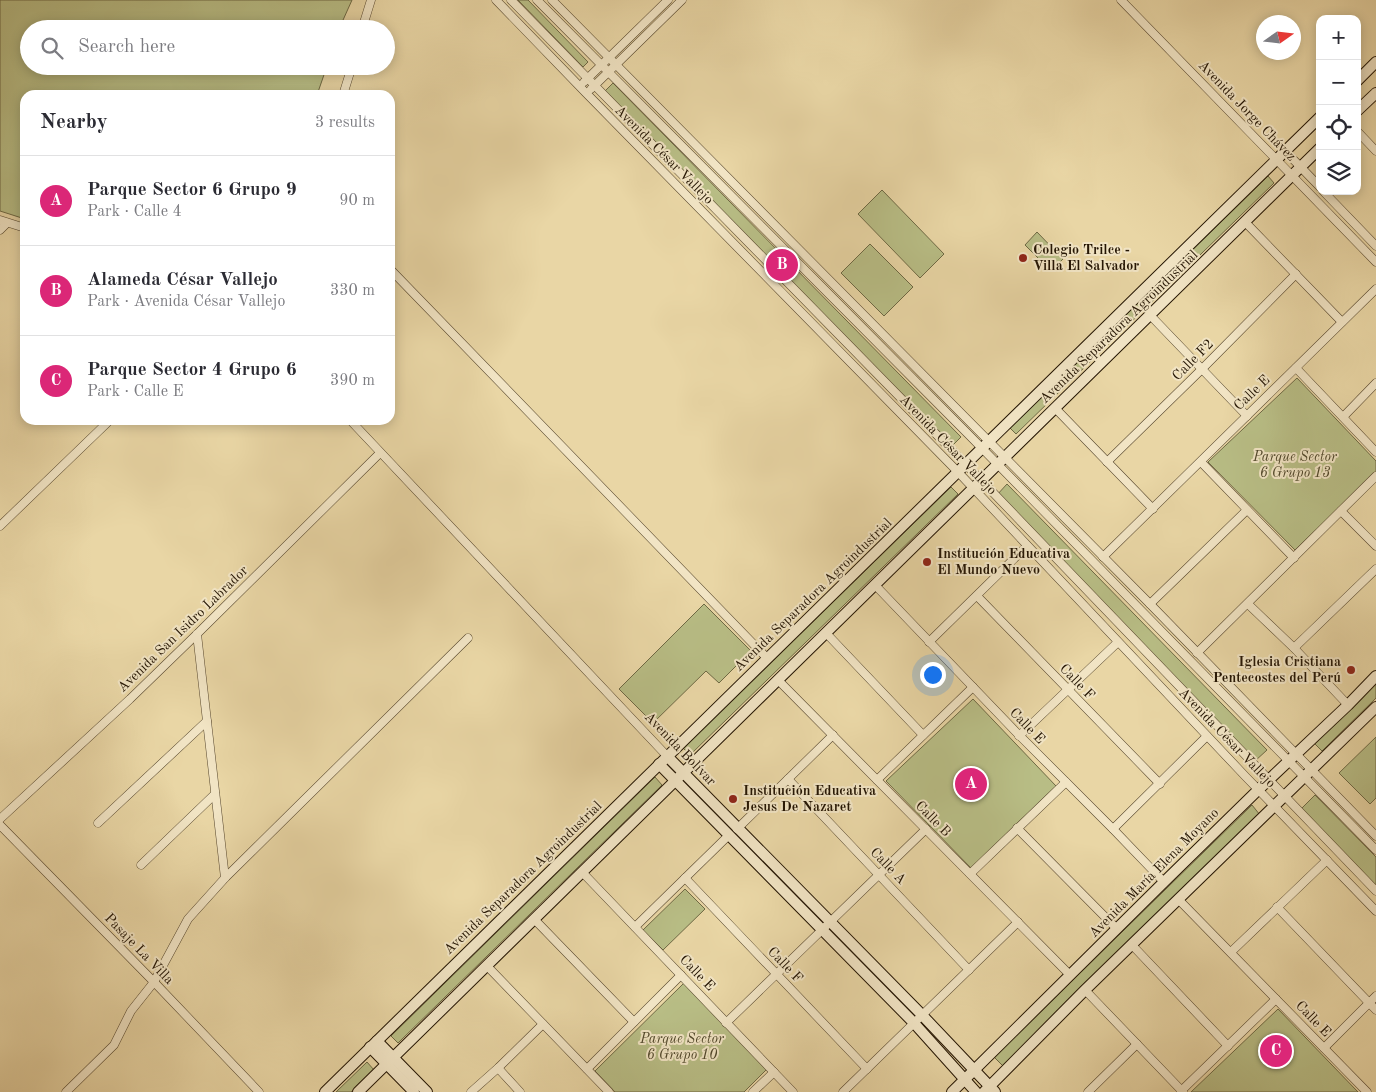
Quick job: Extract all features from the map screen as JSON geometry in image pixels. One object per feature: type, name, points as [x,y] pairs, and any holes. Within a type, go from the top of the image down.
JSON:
[{"type":"street","points":[[365,20],[371,0]]},
{"type":"street","name":"Avenida César Vallejo","points":[[496,0],[579,87],[958,472],[1258,790],[1376,911]]},
{"type":"street","name":"Avenida César Vallejo","points":[[512,0],[982,480],[1376,891]]},
{"type":"street","name":"Avenida César Vallejo","points":[[537,0],[1001,461],[1293,758]]},
{"type":"street","name":"Avenida César Vallejo","points":[[552,0],[985,445]]},
{"type":"street","points":[[579,87],[668,0]]},
{"type":"street","points":[[586,93],[682,0]]},
{"type":"street","name":"Avenida Jorge Chávez","points":[[1121,0],[1376,262]]},
{"type":"street","points":[[652,16],[658,22]]},
{"type":"street","points":[[628,39],[635,45]]},
{"type":"street","points":[[1361,76],[1376,62]]},
{"type":"street","points":[[345,90],[350,75]]},
{"type":"street","points":[[1361,107],[1376,93]]},
{"type":"street","name":"Avenida Separadora Agroindustrial","points":[[325,1092],[1316,121]]},
{"type":"street","points":[[1361,135],[1376,151]]},
{"type":"street","name":"Avenida Separadora Agroindustrial","points":[[358,1092],[1318,150]]},
{"type":"street","name":"Avenida Jorge Chávez","points":[[1285,151],[1316,184]]},
{"type":"street","points":[[1327,195],[1376,246]]},
{"type":"street","points":[[0,230],[4,222],[20,227]]},
{"type":"street","points":[[1245,222],[1342,322]]},
{"type":"street","points":[[395,274],[768,658]]},
{"type":"street","name":"Calle F2","points":[[1107,462],[1202,370],[1296,274]]},
{"type":"street","name":"Calle E","points":[[1103,557],[1376,289]]},
{"type":"street","points":[[1150,315],[1247,416]]},
{"type":"street","points":[[1296,368],[1376,452]]},
{"type":"street","points":[[1343,417],[1376,383]]},
{"type":"street","points":[[1055,408],[1153,509]]},
{"type":"street","points":[[0,526],[105,425]]},
{"type":"street","name":"Avenida Bolívar","points":[[355,425],[663,760],[676,781],[914,1023],[976,1092]]},
{"type":"street","name":"Avenida San Isidro Labrador","points":[[0,819],[198,634],[380,453]]},
{"type":"street","name":"Avenida César Vallejo","points":[[1001,461],[1150,604],[1376,850]]},
{"type":"street","points":[[1200,462],[1294,558]]},
{"type":"street","points":[[1197,653],[1376,476]]},
{"type":"street","points":[[1150,604],[1247,510]]},
{"type":"street","points":[[1341,511],[1376,546]]},
{"type":"street","points":[[929,642],[1027,546]]},
{"type":"street","points":[[1294,648],[1376,570]]},
{"type":"street","name":"Calle E","points":[[875,585],[1164,882]]},
{"type":"street","name":"Calle F","points":[[977,596],[1160,784]]},
{"type":"street","points":[[1248,604],[1294,648],[1348,705]]},
{"type":"street","points":[[826,633],[923,735]]},
{"type":"street","points":[[198,634],[224,878]]},
{"type":"street","points":[[66,1092],[114,1045],[131,1011],[154,982],[188,919],[224,878],[468,638]]},
{"type":"street","points":[[1020,736],[1118,642]]},
{"type":"street","name":"Avenida María Elena Moyano","points":[[952,1092],[1376,676]]},
{"type":"street","name":"Calle B","points":[[778,680],[1070,975]]},
{"type":"street","points":[[877,780],[973,687]]},
{"type":"street","points":[[990,1090],[1085,990],[1376,707]]},
{"type":"street","points":[[98,823],[207,721]]},
{"type":"street","points":[[738,828],[833,735]]},
{"type":"street","points":[[1114,829],[1207,736]]},
{"type":"street","name":"Avenida Bolívar","points":[[663,760],[683,773],[738,828],[922,1015],[975,1071],[990,1090]]},
{"type":"street","name":"Avenida César Vallejo","points":[[1307,773],[1376,836]]},
{"type":"street","name":"Calle A","points":[[788,779],[969,970]]},
{"type":"street","points":[[970,874],[1066,782]]},
{"type":"street","points":[[141,865],[215,794]]},
{"type":"street","name":"Pasaje La Villa","points":[[0,819],[259,1092]]},
{"type":"street","points":[[1017,828],[1117,929]]},
{"type":"street","points":[[726,1022],[926,829]]},
{"type":"street","points":[[634,927],[728,836]]},
{"type":"street","points":[[1231,952],[1327,860]]},
{"type":"street","name":"Calle E","points":[[582,872],[793,1092]]},
{"type":"street","name":"Calle F","points":[[685,878],[867,1069]]},
{"type":"street","name":"Calle E","points":[[1178,899],[1367,1092]]},
{"type":"street","points":[[1277,907],[1376,1010]]},
{"type":"street","points":[[534,920],[634,1022]]},
{"type":"street","points":[[843,1092],[1018,922]]},
{"type":"street","points":[[1132,945],[1228,1046]]},
{"type":"street","points":[[487,966],[609,1092]]},
{"type":"street","points":[[587,1069],[681,975]]},
{"type":"street","points":[[1085,990],[1182,1091],[1276,999]]},
{"type":"street","points":[[1324,1048],[1376,996]]},
{"type":"street","points":[[471,1092],[543,1024]]},
{"type":"street","points":[[374,1044],[414,1092]]},
{"type":"street","points":[[1092,1091],[1136,1044]]},
{"type":"street","points":[[390,1061],[426,1092]]},
{"type":"street","points":[[498,1068],[520,1092]]},
{"type":"street","points":[[753,1092],[774,1072]]},
{"type":"green space","points":[[0,0],[352,0],[343,20],[20,20],[20,75],[324,75],[319,90],[20,90],[20,217],[0,211]]},
{"type":"green space","points":[[518,0],[528,0],[588,62],[583,67]]},
{"type":"green space","points":[[613,83],[961,437],[952,446],[604,92]]},
{"type":"green space","points":[[1268,176],[1274,183],[1016,434],[1010,428]]},
{"type":"green space","points":[[882,190],[944,254],[920,278],[858,214]]},
{"type":"green space","points":[[1037,232],[1063,259],[1051,271],[1025,245]]},
{"type":"green space","points":[[870,244],[913,287],[884,316],[841,273]]},
{"type":"green space","name":"Parque Sector 6 Grupo 13","points":[[1297,378],[1376,461],[1376,473],[1295,550],[1208,462]]},
{"type":"green space","points":[[1007,484],[1267,750],[1255,761],[996,496]]},
{"type":"green space","points":[[951,487],[958,494],[690,755],[683,748]]},
{"type":"green space","points":[[704,604],[751,651],[719,683],[706,671],[653,723],[619,689]]},
{"type":"green space","points":[[1376,681],[1376,698],[1322,751],[1314,743]]},
{"type":"green space","points":[[973,699],[1056,786],[971,868],[886,781]]},
{"type":"green space","points":[[1376,737],[1376,798],[1370,804],[1339,773]]},
{"type":"green space","points":[[655,777],[662,785],[398,1043],[391,1036]]},
{"type":"green space","points":[[1315,795],[1376,857],[1376,891],[1298,812]]},
{"type":"green space","points":[[1252,805],[1260,815],[1003,1066],[994,1057]]},
{"type":"green space","points":[[685,889],[705,909],[663,950],[643,930]]},
{"type":"green space","name":"Parque Sector 6 Grupo 10","points":[[684,983],[767,1069],[744,1092],[615,1092],[595,1071]]},
{"type":"green space","points":[[1278,1009],[1358,1092],[1191,1092]]},
{"type":"green space","points":[[367,1062],[374,1070],[351,1092],[336,1092]]},
{"type":"place","name":"Colegio Trilce - Villa El Salvador","points":[[1023,258]]},
{"type":"place","name":"Alameda César Vallejo","points":[[782,265]]},
{"type":"place","name":"Institución Educativa El Mundo Nuevo","points":[[927,562]]},
{"type":"place","name":"Iglesia Cristiana Pentecostes del Perú","points":[[1351,670]]},
{"type":"place","name":"Parque Sector 6 Grupo 9","points":[[971,784]]},
{"type":"place","name":"Institución Educativa Jesus De Nazaret","points":[[733,799]]},
{"type":"place","name":"Parque Sector 4 Grupo 6","points":[[1276,1051]]}]
